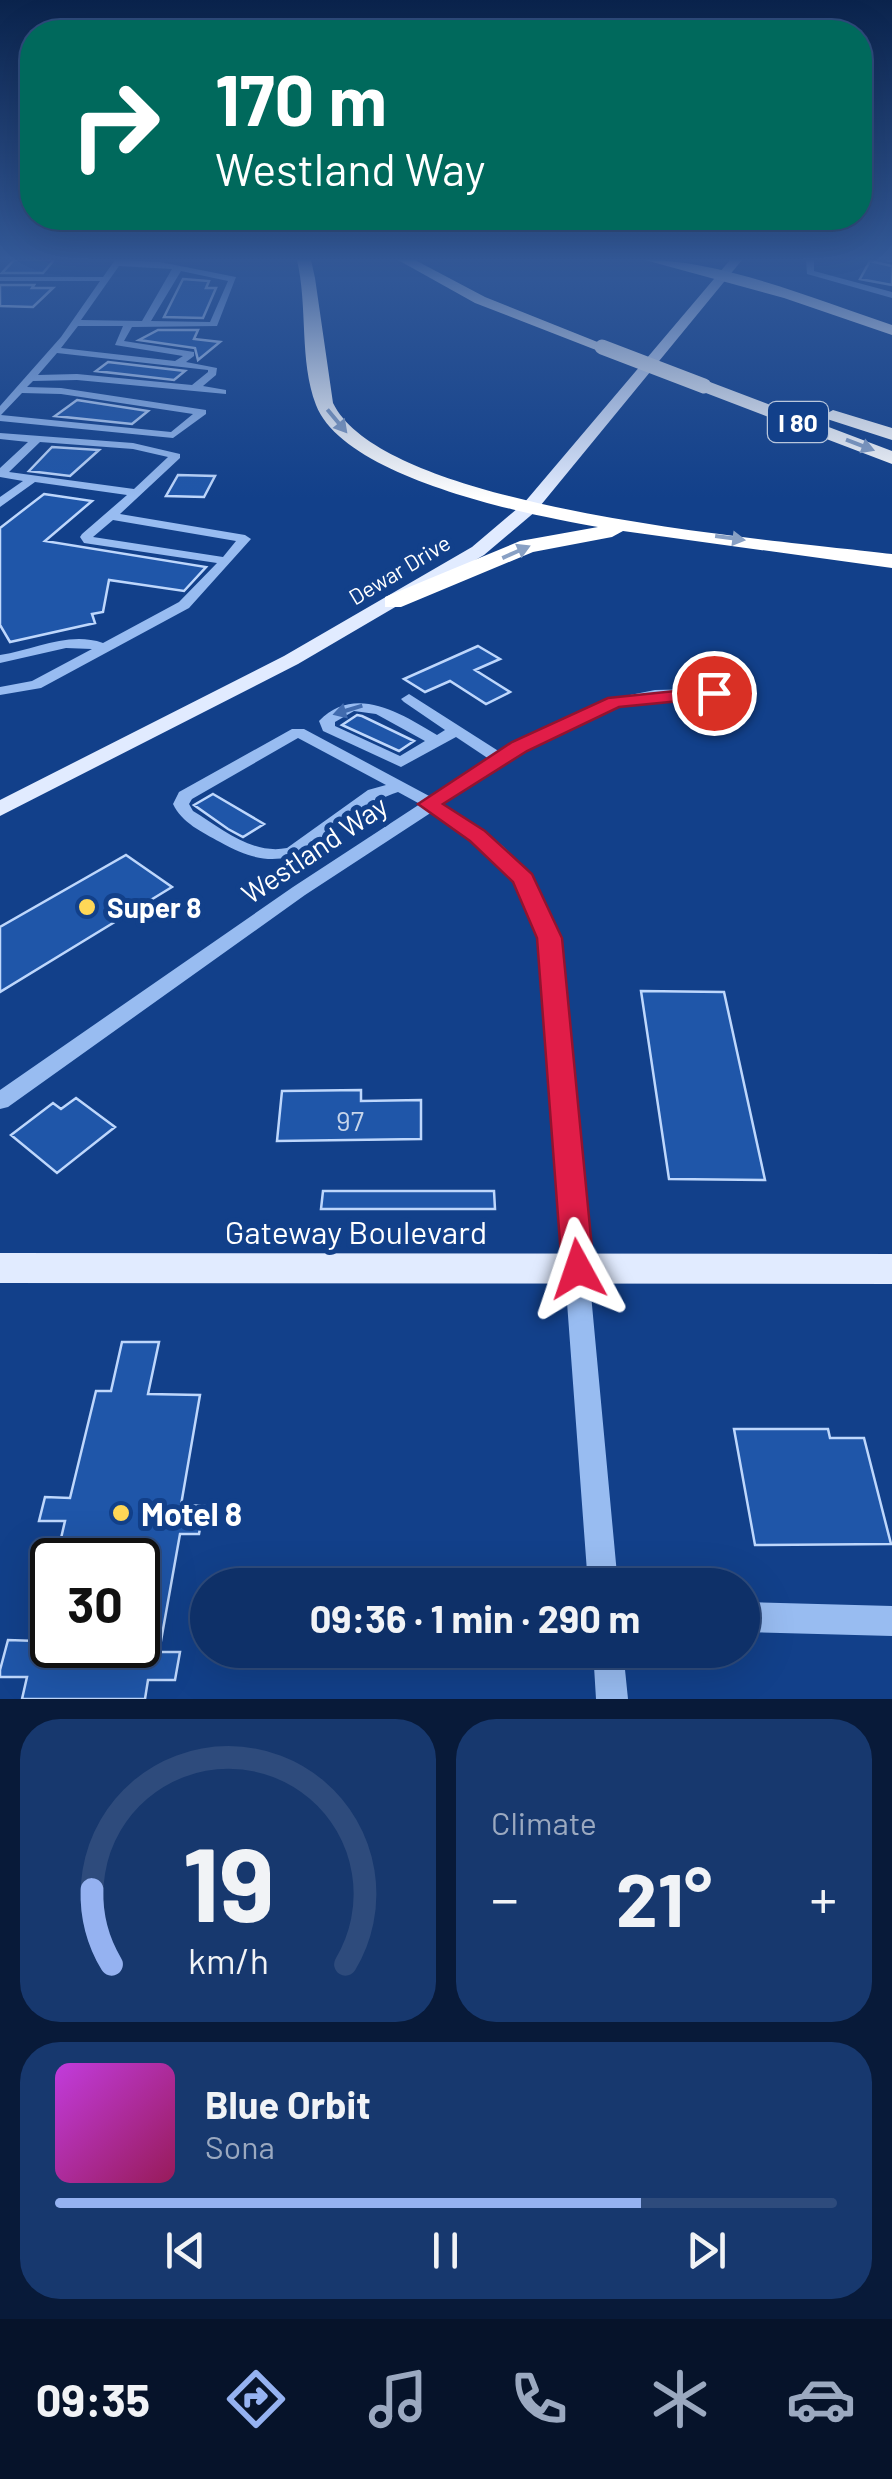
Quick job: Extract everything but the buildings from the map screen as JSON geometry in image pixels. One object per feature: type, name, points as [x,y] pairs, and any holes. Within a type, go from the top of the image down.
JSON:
[{"type":"highway","points":[[317,339],[322,400],[340,427],[359,443],[422,477],[530,507],[892,561]]},
{"type":"highway","name":"I 80","points":[[582,339],[892,434]]},
{"type":"highway","name":"I 80","points":[[628,339],[892,458]]},
{"type":"highway","points":[[393,602],[553,538],[617,530],[677,531]]},
{"type":"main road","name":"Dewar Drive","points":[[0,809],[291,660],[478,551],[530,507],[671,339]]},
{"type":"main road","name":"Gateway Boulevard","points":[[0,1268],[892,1270]]},
{"type":"street","points":[[0,415],[63,339]]},
{"type":"street","points":[[120,339],[118,343],[191,354],[177,364]]},
{"type":"street","points":[[54,350],[212,368],[213,374],[194,388]]},
{"type":"street","points":[[76,377],[100,354]]},
{"type":"street","points":[[180,387],[193,366]]},
{"type":"street","points":[[30,378],[76,377],[222,392]]},
{"type":"street","points":[[0,415],[173,435],[202,412],[78,393],[19,390]]},
{"type":"street","points":[[0,436],[173,452],[176,456],[88,540],[226,561]]},
{"type":"street","points":[[0,474],[37,438]]},
{"type":"street","points":[[0,474],[137,493]]},
{"type":"street","points":[[0,504],[30,481]]},
{"type":"street","points":[[0,691],[36,686],[184,605],[244,536],[110,516]]},
{"type":"street","points":[[0,659],[22,658],[80,639],[104,648]]},
{"type":"street","name":"Westland Way","points":[[0,1100],[428,804],[500,759],[615,702],[656,695],[742,692]]},
{"type":"street","points":[[409,699],[500,759]]},
{"type":"street","points":[[436,741],[364,705],[346,707],[327,721],[328,728],[401,762],[456,730]]},
{"type":"street","points":[[396,787],[374,794],[292,852],[278,857],[261,857],[186,814],[181,804],[185,796],[298,732],[428,804],[478,836],[524,879],[549,938],[602,1568]]},
{"type":"street","points":[[760,1617],[892,1621]]},
{"type":"street","points":[[609,1668],[612,1699]]},
{"type":"place","name":"Super 8","points":[[87,907]]},
{"type":"place","name":"Motel 8","points":[[121,1513]]},
{"type":"route","points":[[578,1269],[549,938],[524,879],[478,836],[428,804],[519,746],[615,702],[656,695],[714,693]]}]
